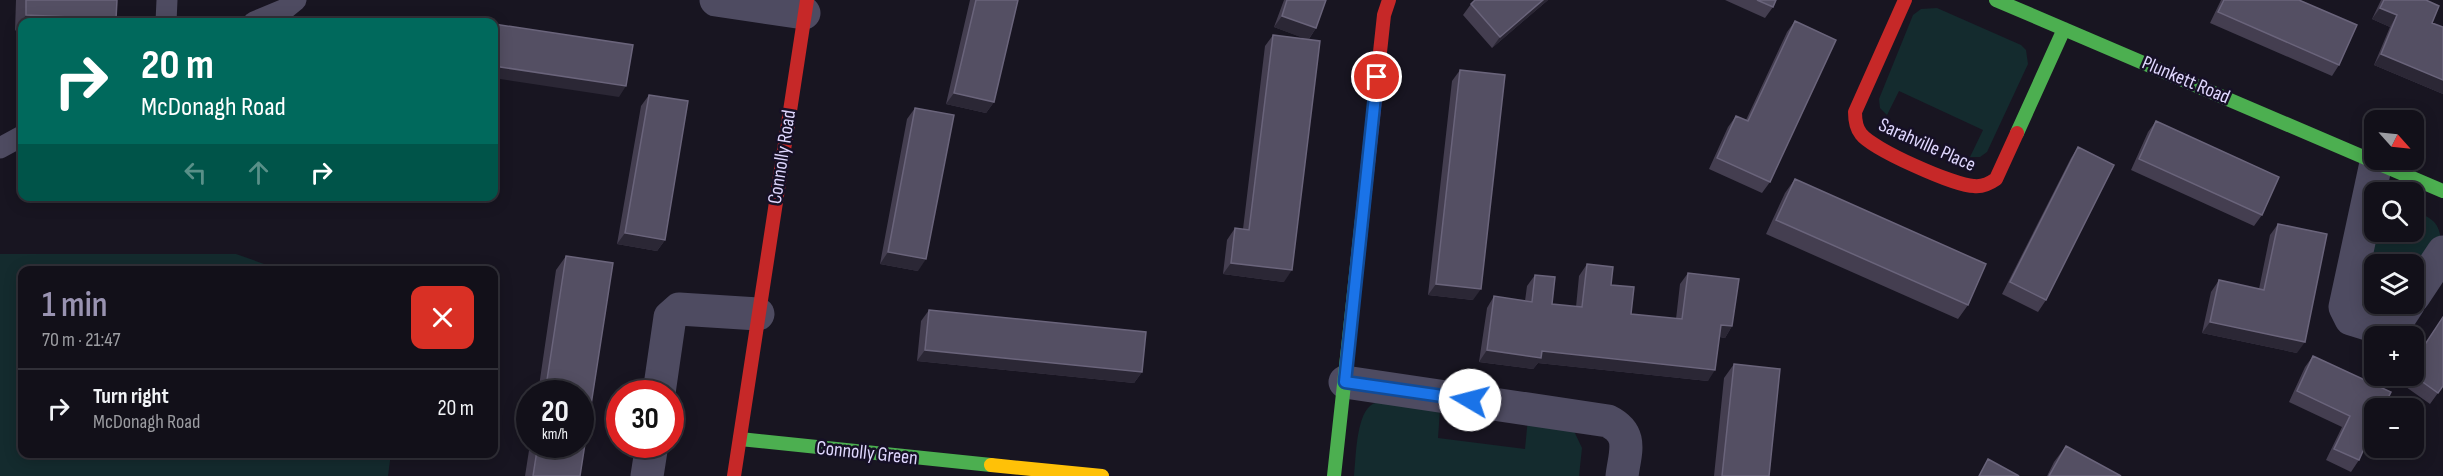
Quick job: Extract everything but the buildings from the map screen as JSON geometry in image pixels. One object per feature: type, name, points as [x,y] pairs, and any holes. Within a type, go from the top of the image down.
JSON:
[{"type":"street","points":[[716,0],[805,7]]},
{"type":"street","points":[[1334,476],[1384,15],[1389,0]]},
{"type":"street","name":"Sarahville Place","points":[[1905,0],[1855,112],[1855,124],[1862,137],[1876,147],[1965,185],[1978,188],[1996,178],[2064,29]]},
{"type":"street","name":"Plunkett Road","points":[[1996,0],[2364,158]]},
{"type":"street","name":"Connolly Road","points":[[734,476],[805,7]]},
{"type":"street","points":[[2374,170],[2345,307],[2351,319],[2377,327],[2396,323],[2402,314]]},
{"type":"street","name":"Plunkett Road","points":[[2393,170],[2443,191]]},
{"type":"street","points":[[2424,281],[2443,252]]},
{"type":"street","points":[[661,380],[670,317],[679,309],[758,314]]},
{"type":"street","points":[[1345,382],[1608,421],[1625,433],[1626,445],[1622,476]]},
{"type":"street","name":"Connolly Green","points":[[740,439],[1102,476]]},
{"type":"street","points":[[647,476],[650,458]]},
{"type":"lane","points":[[166,18],[167,0]]},
{"type":"lane","points":[[264,18],[285,9],[296,0]]},
{"type":"lane","points":[[0,148],[18,138]]},
{"type":"green space","points":[[1937,8],[2021,45],[2026,50],[2028,64],[1987,152],[1980,157],[1970,157],[1983,130],[1899,91],[1887,115],[1880,108],[1879,99],[1913,15],[1921,9]]},
{"type":"green space","points":[[2424,215],[2434,222],[2439,230],[2441,243],[2424,269],[2424,254],[2370,254],[2372,242],[2424,242]]},
{"type":"green space","points":[[0,254],[236,254],[270,266],[18,266],[18,458],[390,458],[388,476],[0,476]]},
{"type":"green space","points":[[1383,401],[1440,410],[1438,438],[1525,449],[1528,418],[1573,429],[1582,448],[1579,476],[1354,476],[1357,439],[1362,419],[1370,406]]},
{"type":"traffic: fast","points":[[1996,0],[2443,191]]},
{"type":"traffic: fast","points":[[2017,133],[2064,29]]},
{"type":"traffic: fast","points":[[1334,476],[1362,219]]},
{"type":"traffic: fast","points":[[740,439],[991,465]]},
{"type":"traffic: slow","points":[[991,465],[1102,476]]},
{"type":"traffic: jam","points":[[734,476],[807,0]]},
{"type":"traffic: jam","points":[[1362,219],[1384,15],[1389,0]]},
{"type":"traffic: jam","points":[[1905,0],[1855,112],[1856,124],[1861,134],[1868,141],[1915,166],[1950,180],[1977,186],[1986,185],[1996,179],[2017,133]]},
{"type":"route","points":[[1377,77],[1345,382],[1470,400]]}]
